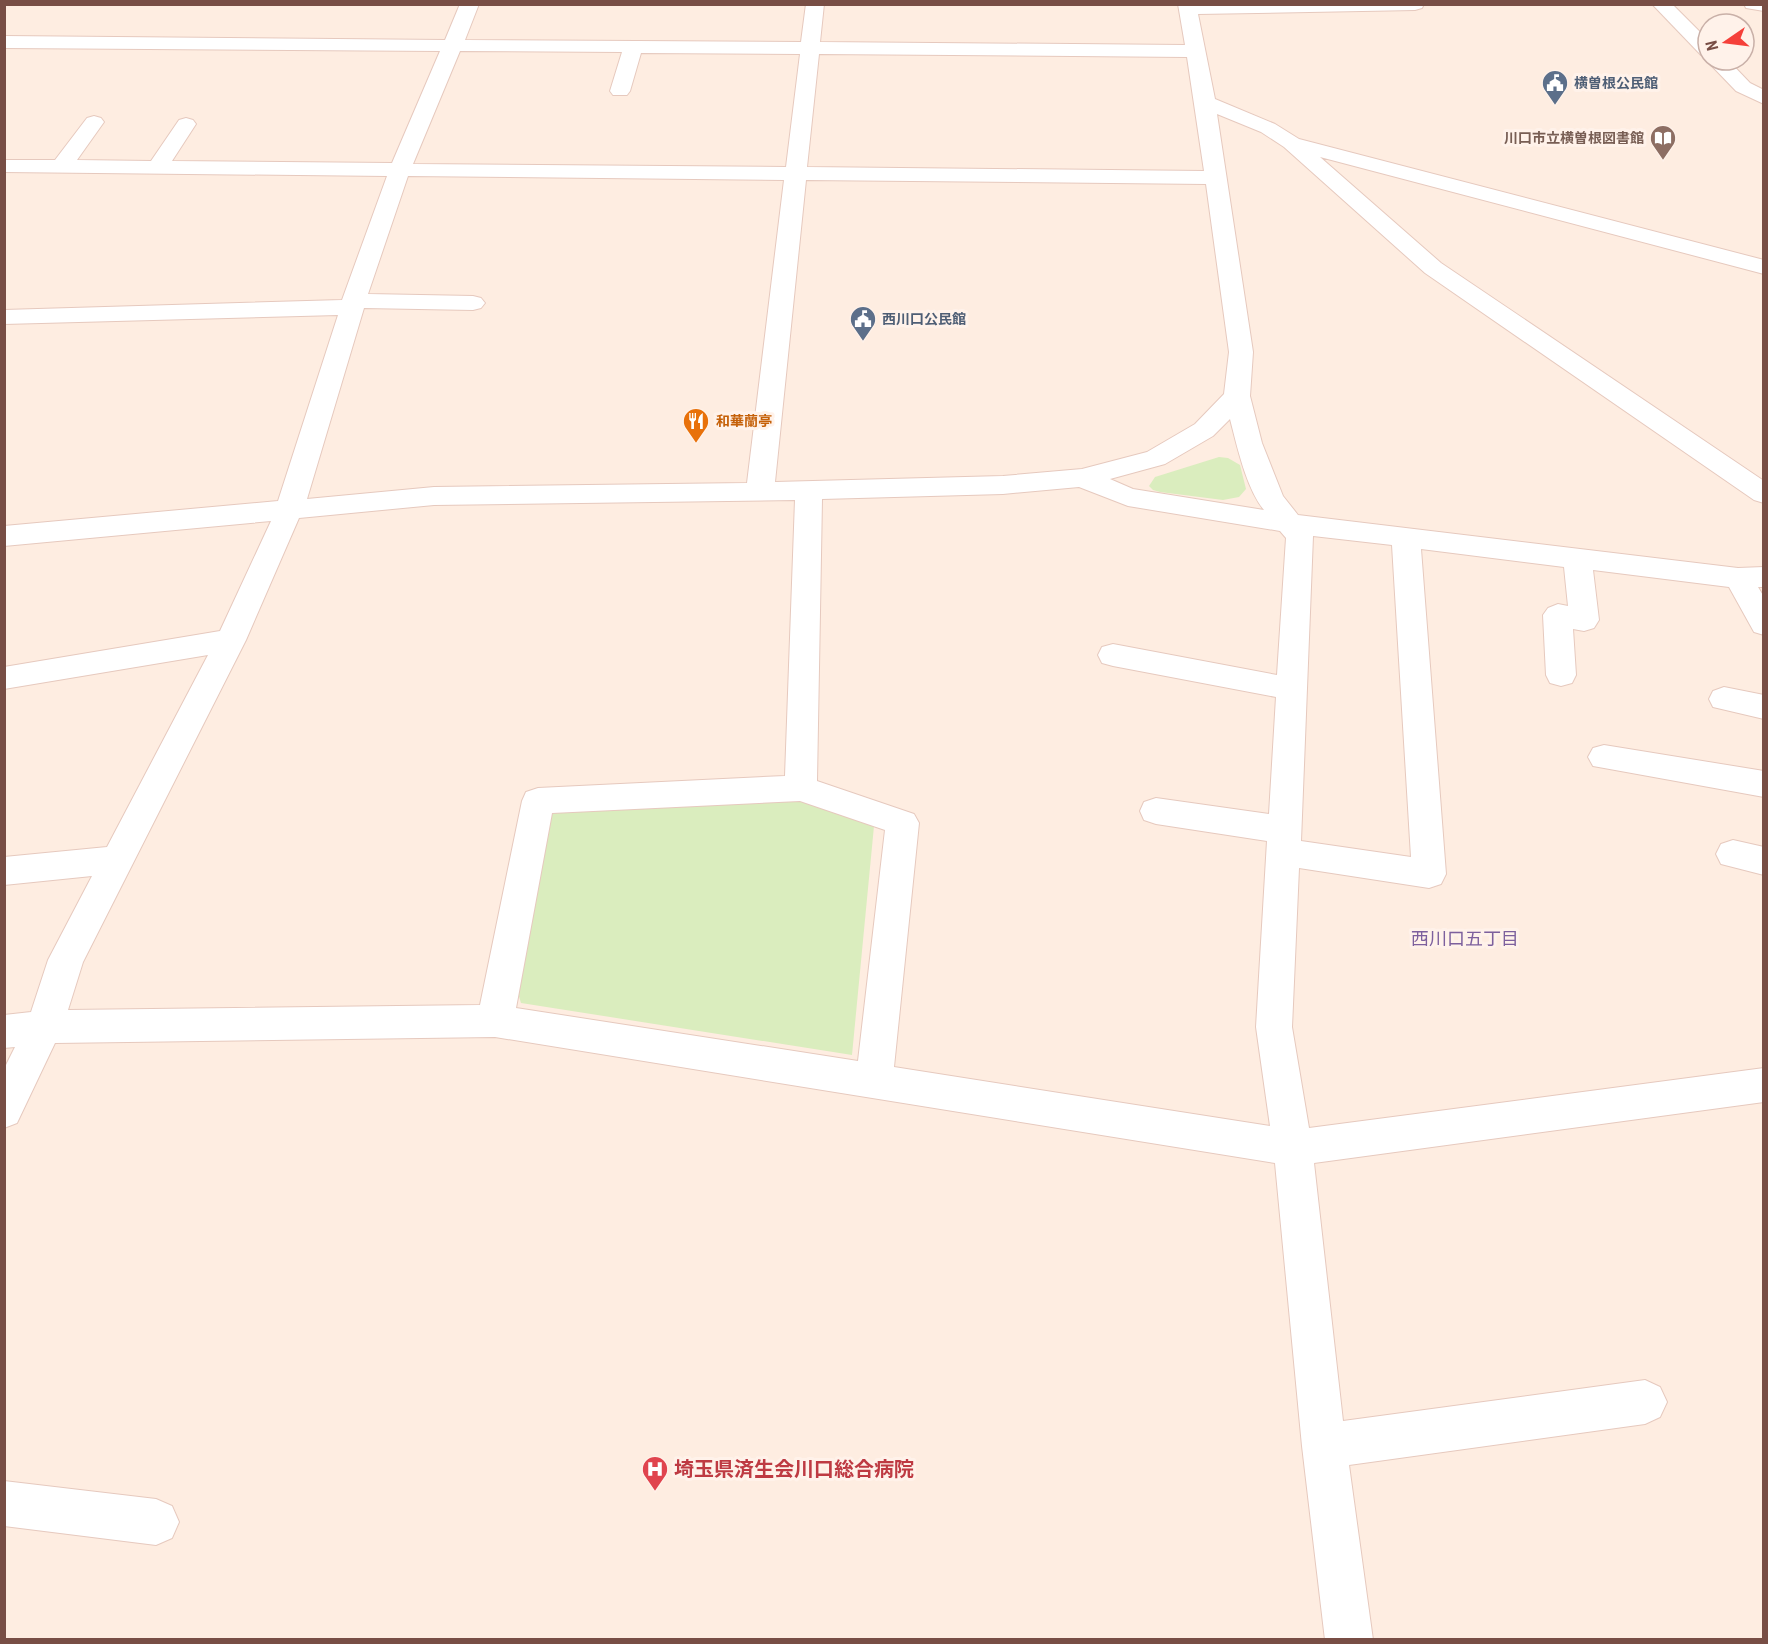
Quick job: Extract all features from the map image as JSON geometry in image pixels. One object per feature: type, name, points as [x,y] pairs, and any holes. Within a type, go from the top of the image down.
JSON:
[{"type":"street","points":[[4,1110],[44,1027],[66,960],[231,639],[290,508],[353,304],[400,169],[471,4]]},
{"type":"street","points":[[760,492],[815,4]]},
{"type":"street","points":[[1349,1640],[1324,1446],[1293,1148],[1274,1027],[1300,537],[1270,499],[1249,443],[1237,396],[1241,352],[1205,102],[1187,7],[1415,4]]},
{"type":"street","points":[[1661,4],[1696,39]]},
{"type":"street","points":[[1753,4],[1764,5]]},
{"type":"street","points":[[4,42],[1195,51]]},
{"type":"street","points":[[620,91],[633,48]]},
{"type":"street","points":[[1728,72],[1743,87],[1764,98]]},
{"type":"street","points":[[1205,102],[1268,128],[1291,144],[1433,268],[1764,495]]},
{"type":"street","points":[[61,167],[94,122]]},
{"type":"street","points":[[158,167],[186,124]]},
{"type":"street","points":[[1291,144],[1764,267]]},
{"type":"street","points":[[4,166],[1215,178]]},
{"type":"street","points":[[4,317],[353,304],[473,303]]},
{"type":"street","points":[[4,536],[434,496],[809,491],[1003,485],[1082,478],[1156,458],[1204,430],[1237,396]]},
{"type":"street","points":[[1082,478],[1128,497],[1287,523],[1751,577],[1764,624]]},
{"type":"street","points":[[801,788],[809,491]]},
{"type":"street","points":[[1156,811],[1430,874],[1406,537]]},
{"type":"street","points":[[1561,675],[1558,615],[1584,620],[1577,558]]},
{"type":"street","points":[[4,678],[231,639]]},
{"type":"street","points":[[1113,655],[1292,689]]},
{"type":"street","points":[[1724,699],[1764,707]]},
{"type":"street","points":[[1604,757],[1764,784]]},
{"type":"street","points":[[495,1021],[538,801],[801,788],[902,823],[874,1082]]},
{"type":"street","points":[[4,871],[118,861]]},
{"type":"street","points":[[4,1032],[44,1027],[495,1021],[1293,1148],[1764,1085]]},
{"type":"street","points":[[1324,1446],[1644,1402]]},
{"type":"street","points":[[4,1503],[156,1522]]},
{"type":"green space","points":[[1219,457],[1228,458],[1240,465],[1246,489],[1239,497],[1223,500],[1160,492],[1149,486],[1155,477]]},
{"type":"green space","points":[[793,796],[874,826],[852,1055],[521,1003],[515,984],[547,805]]},
{"type":"place","name":"横曽根公民館","points":[[1555,106]]},
{"type":"place","name":"川口市立横曽根図書館","points":[[1663,161]]},
{"type":"place","name":"西川口公民館","points":[[863,342]]},
{"type":"place","name":"和華蘭亭","points":[[696,444]]},
{"type":"place","name":"埼玉県済生会川口総合病院","points":[[655,1492]]},
{"type":"district","name":"西川口五丁目","points":[[1465,939]]}]
